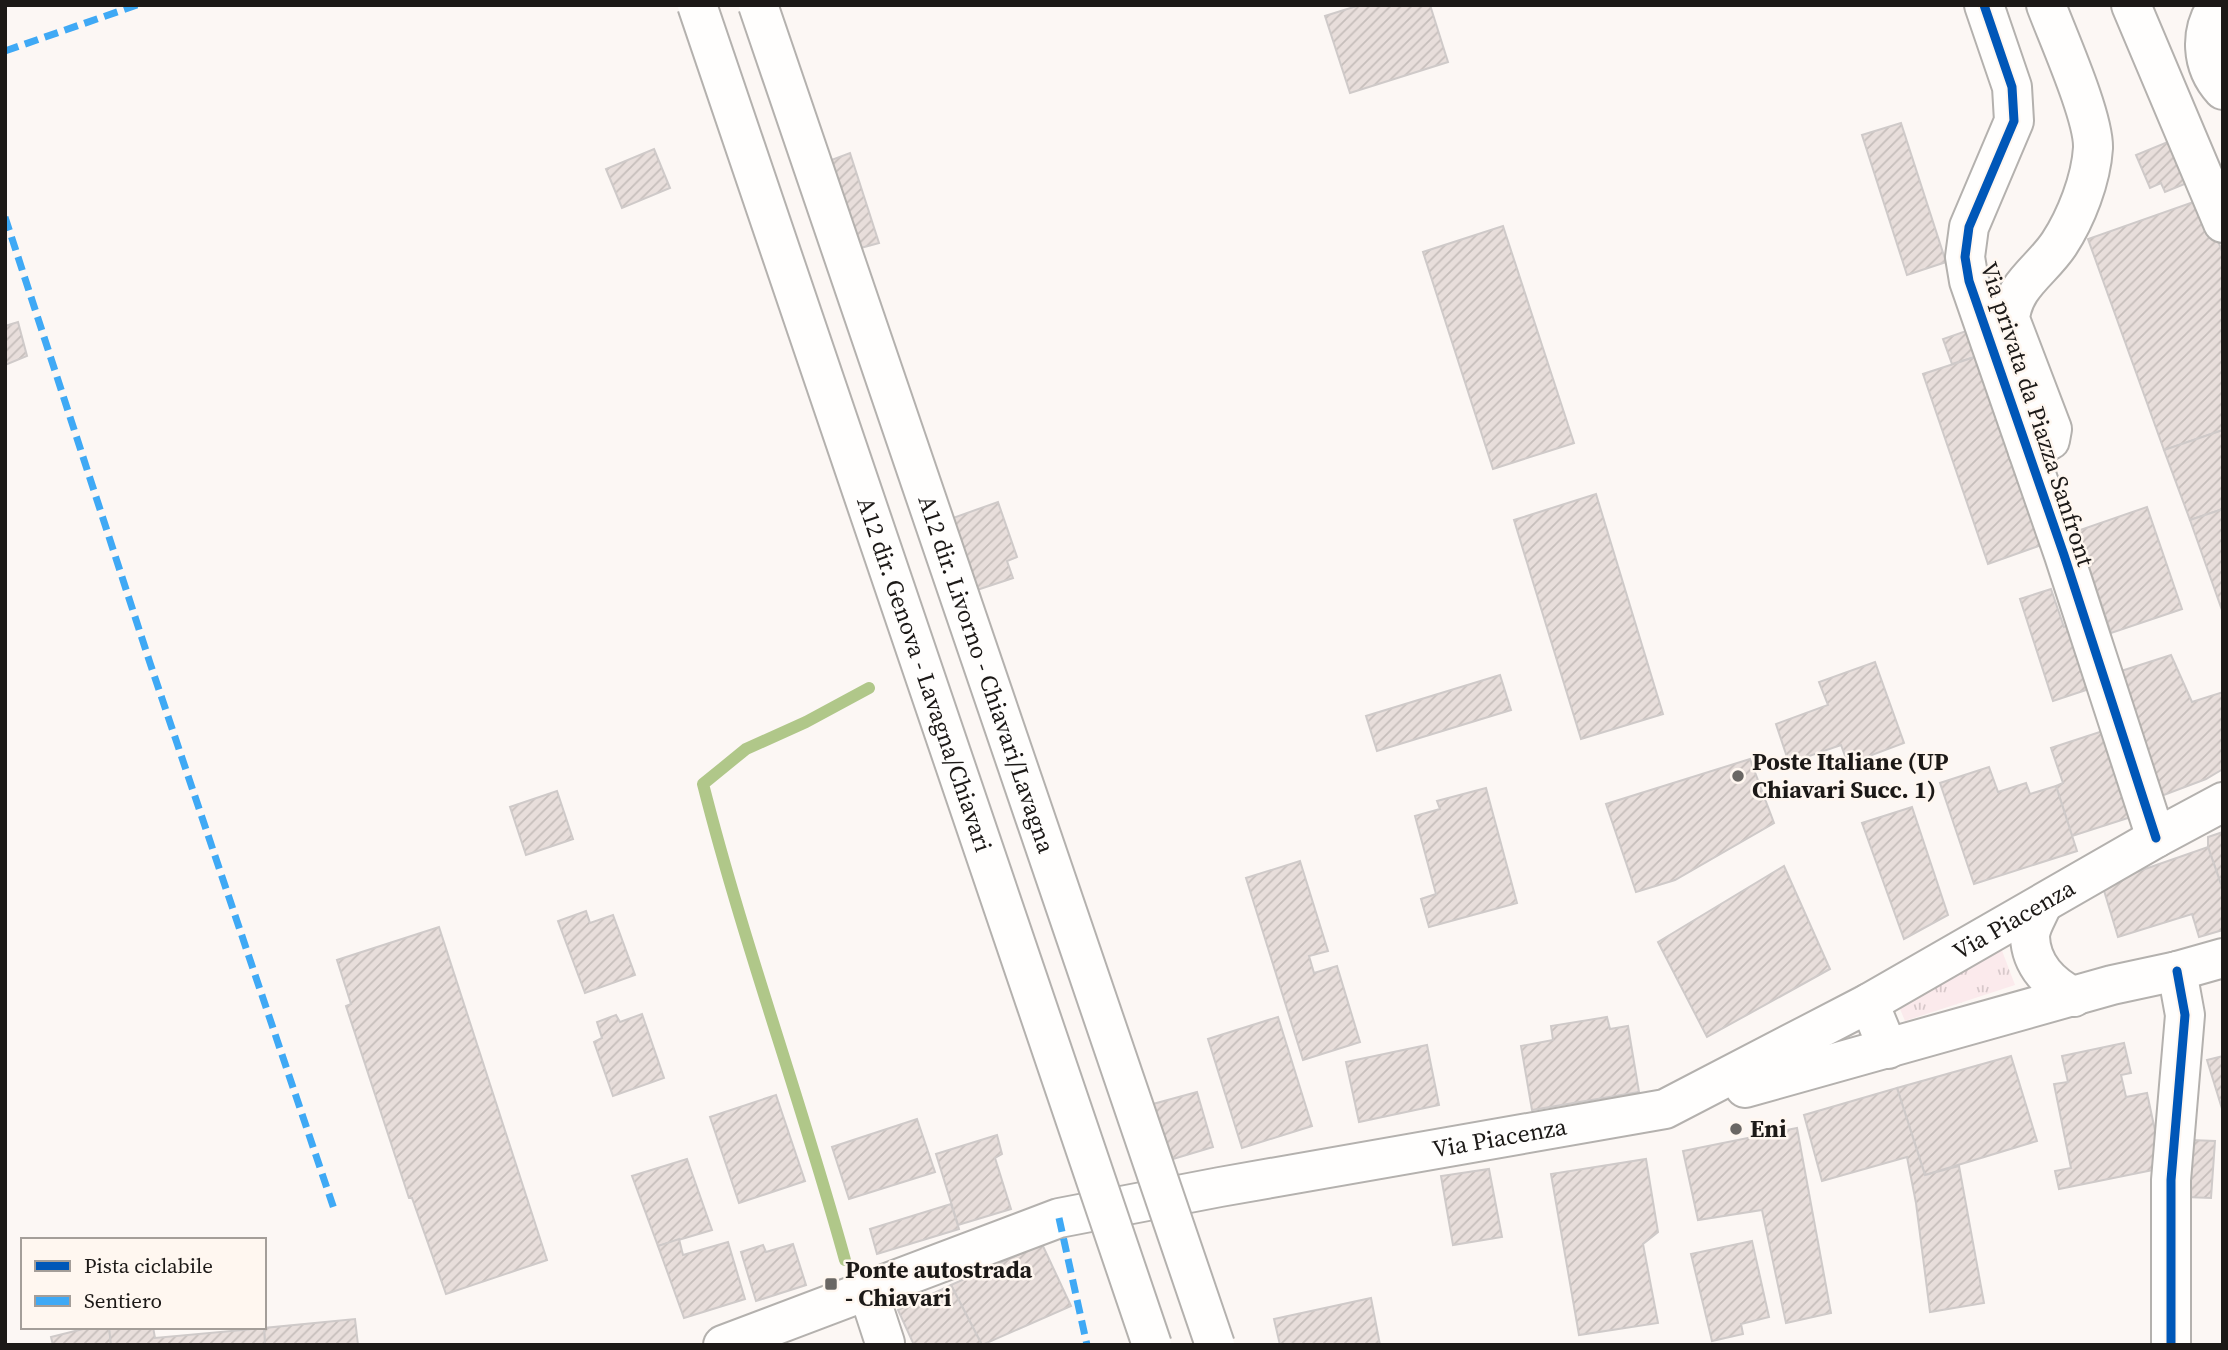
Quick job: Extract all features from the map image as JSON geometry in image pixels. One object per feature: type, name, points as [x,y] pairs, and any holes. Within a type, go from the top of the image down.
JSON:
[{"type":"main road","name":"A12 dir. Genova - Lavagna/Chiavari","points":[[696,5],[1152,1345]]},
{"type":"main road","name":"A12 dir. Livorno - Chiavari/Lavagna","points":[[758,5],[1214,1345]]},
{"type":"main road","name":"Via privata da Piazza Sanfront","points":[[1983,5],[2012,87],[2014,121],[1969,227],[1965,257],[1969,281],[2156,838]]},
{"type":"main road","points":[[2028,451],[2050,440],[2052,429],[2010,319],[2011,303],[2058,244],[2089,173],[2093,146],[2075,82],[2046,5]]},
{"type":"main road","points":[[2131,5],[2223,223]]},
{"type":"main road","points":[[2204,14],[2205,52],[2210,71],[2223,90]]},
{"type":"main road","name":"Via Piacenza","points":[[723,1345],[1059,1218],[1220,1186],[1665,1109],[1869,1003],[2156,838],[2223,803]]},
{"type":"main road","points":[[2042,905],[2030,935],[2035,961],[2056,988],[2074,997]]},
{"type":"main road","points":[[1665,1109],[2112,985],[2223,958]]},
{"type":"main road","points":[[2171,1345],[2171,1180],[2185,1016],[2177,971]]},
{"type":"main road","points":[[1869,1003],[1888,1049]]},
{"type":"main road","points":[[868,1291],[885,1343]]},
{"type":"green space","points":[[2001,948],[2015,985],[1905,1021],[1900,1009]]},
{"type":"building","points":[[1360,5],[1430,5],[1448,62],[1350,93],[1325,16]]},
{"type":"building","points":[[1901,123],[1946,262],[1907,275],[1862,135]]},
{"type":"building","points":[[2175,139],[2192,181],[2165,192],[2161,183],[2150,188],[2136,155]]},
{"type":"building","points":[[654,149],[670,188],[622,208],[606,169]]},
{"type":"building","points":[[850,153],[879,243],[857,249],[826,162]]},
{"type":"building","points":[[2202,199],[2223,254],[2223,430],[2164,450],[2088,239]]},
{"type":"building","points":[[1503,226],[1574,443],[1493,469],[1423,252]]},
{"type":"building","points":[[18,322],[27,356],[5,365],[5,326]]},
{"type":"building","points":[[1972,329],[1981,355],[1952,364],[1943,339]]},
{"type":"building","points":[[1981,355],[2047,543],[1988,564],[1923,374]]},
{"type":"building","points":[[2223,430],[2223,509],[2190,520],[2164,450]]},
{"type":"building","points":[[1596,494],[1663,714],[1581,739],[1514,520]]},
{"type":"building","points":[[998,502],[1017,557],[1007,561],[1013,578],[974,591],[950,519]]},
{"type":"building","points":[[2147,507],[2182,609],[2111,633],[2077,531]]},
{"type":"building","points":[[2223,509],[2223,613],[2190,520]]},
{"type":"building","points":[[2051,589],[2064,627],[2074,623],[2095,687],[2053,701],[2020,599]]},
{"type":"building","points":[[2171,655],[2192,702],[2223,692],[2223,769],[2206,779],[2156,798],[2115,673]]},
{"type":"building","points":[[1875,662],[1904,743],[1848,764],[1841,745],[1789,763],[1776,724],[1828,705],[1819,682]]},
{"type":"building","points":[[1500,675],[1511,710],[1377,751],[1366,716]]},
{"type":"building","points":[[2109,729],[2137,815],[2072,836],[2056,786],[2063,783],[2051,748]]},
{"type":"building","points":[[1750,759],[1774,823],[1675,880],[1636,892],[1606,804]]},
{"type":"building","points":[[1989,767],[1998,792],[2026,783],[2030,794],[2056,786],[2077,851],[1974,884],[1940,783]]},
{"type":"building","points":[[1486,788],[1517,903],[1429,927],[1421,899],[1436,894],[1415,816],[1440,809],[1437,801]]},
{"type":"building","points":[[557,791],[573,839],[526,855],[510,807]]},
{"type":"building","points":[[1912,807],[1948,915],[1904,939],[1862,823]]},
{"type":"building","points":[[2223,832],[2223,890],[2208,847],[2208,837]]},
{"type":"building","points":[[2208,847],[2223,890],[2223,930],[2199,937],[2192,914],[2118,937],[2102,884]]},
{"type":"building","points":[[1300,861],[1328,951],[1309,956],[1314,973],[1337,966],[1360,1042],[1303,1060],[1246,878]]},
{"type":"building","points":[[1784,866],[1830,969],[1707,1037],[1658,942]]},
{"type":"building","points":[[586,911],[590,923],[613,915],[635,975],[585,993],[558,921]]},
{"type":"building","points":[[439,927],[547,1260],[446,1294],[412,1198],[409,1198],[346,1006],[351,1004],[337,960]]},
{"type":"building","points":[[642,1014],[664,1078],[613,1096],[594,1042],[602,1038],[597,1022],[616,1015],[620,1022]]},
{"type":"building","points":[[1278,1017],[1312,1126],[1242,1148],[1208,1039]]},
{"type":"building","points":[[1607,1017],[1610,1029],[1628,1026],[1639,1092],[1532,1110],[1521,1046],[1553,1040],[1551,1026]]},
{"type":"building","points":[[2124,1043],[2131,1073],[2121,1075],[2126,1097],[2147,1093],[2163,1168],[2059,1189],[2055,1171],[2071,1168],[2054,1084],[2068,1082],[2062,1056]]},
{"type":"building","points":[[1427,1045],[1439,1105],[1359,1122],[1346,1062]]},
{"type":"building","points":[[2011,1056],[2037,1141],[1925,1175],[1897,1088]]},
{"type":"building","points":[[2223,1056],[2223,1112],[2207,1060]]},
{"type":"building","points":[[1897,1088],[1925,1175],[1959,1166],[1984,1303],[1930,1312],[1916,1203],[1907,1157],[1822,1181],[1804,1115]]},
{"type":"building","points":[[1197,1092],[1213,1147],[1173,1159],[1153,1104]]},
{"type":"building","points":[[776,1095],[805,1181],[739,1203],[710,1117]]},
{"type":"building","points":[[917,1119],[935,1172],[849,1199],[832,1147]]},
{"type":"building","points":[[1797,1128],[1831,1313],[1786,1323],[1762,1210],[1698,1220],[1683,1151]]},
{"type":"building","points":[[997,1135],[1002,1154],[995,1158],[1011,1209],[958,1225],[936,1154]]},
{"type":"building","points":[[2190,1140],[2215,1141],[2211,1198],[2186,1197]]},
{"type":"building","points":[[687,1159],[712,1230],[658,1246],[632,1176]]},
{"type":"building","points":[[1646,1159],[1658,1232],[1643,1244],[1658,1323],[1579,1335],[1551,1174]]},
{"type":"building","points":[[1489,1169],[1502,1237],[1453,1245],[1441,1176]]},
{"type":"building","points":[[951,1204],[959,1229],[877,1254],[870,1229]]},
{"type":"building","points":[[679,1239],[683,1255],[728,1242],[745,1299],[684,1318],[658,1246]]},
{"type":"building","points":[[1752,1241],[1769,1317],[1741,1324],[1743,1334],[1712,1341],[1691,1254]]},
{"type":"building","points":[[793,1244],[806,1285],[756,1301],[741,1252],[763,1245],[766,1252]]},
{"type":"building","points":[[1042,1244],[1071,1306],[982,1345],[951,1285]]},
{"type":"building","points":[[951,1285],[982,1345],[914,1345],[898,1310]]},
{"type":"building","points":[[1371,1298],[1380,1345],[1280,1345],[1274,1319]]},
{"type":"building","points":[[355,1319],[358,1345],[265,1345],[266,1328]]},
{"type":"building","points":[[83,1329],[109,1329],[111,1345],[53,1345],[51,1337]]},
{"type":"building","points":[[109,1329],[153,1329],[155,1338],[264,1329],[265,1345],[111,1345]]},
{"type":"waterway","points":[[845,1260],[736,904],[703,784],[746,749],[806,722],[869,688]]},
{"type":"marked path","points":[[5,51],[137,5]]},
{"type":"marked path","points":[[5,217],[150,663],[334,1209]]},
{"type":"marked path","points":[[1059,1218],[1087,1345]]},
{"type":"cycle path","points":[[1984,5],[2012,87],[2014,121],[1969,227],[1965,257],[1969,281],[2064,555],[2156,838]]},
{"type":"cycle path","points":[[2171,1345],[2171,1180],[2185,1015],[2177,971]]},
{"type":"place","name":"Poste Italiane (UP Chiavari Succ. 1)","points":[[1738,776]]},
{"type":"place","name":"Eni","points":[[1736,1129]]},
{"type":"place","name":"Ponte autostrada - Chiavari","points":[[831,1284]]}]
